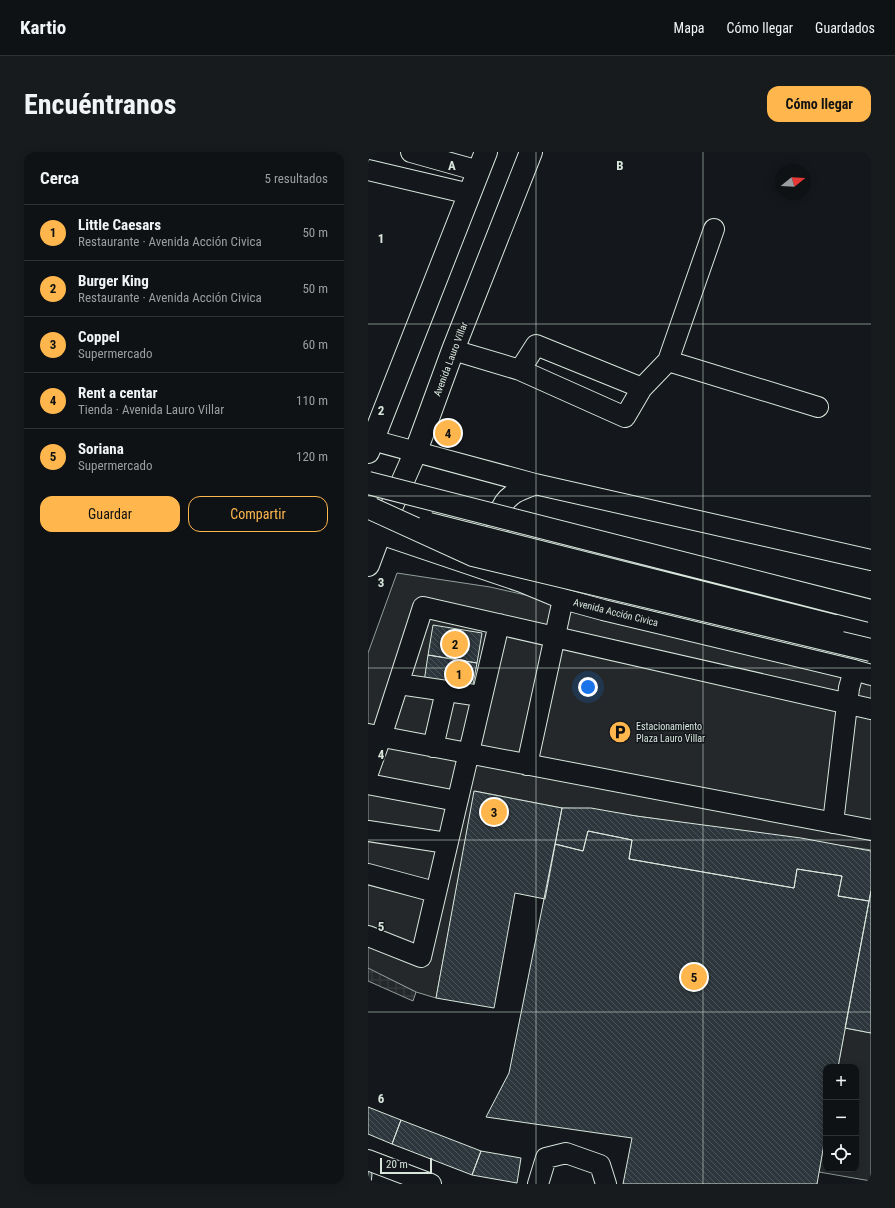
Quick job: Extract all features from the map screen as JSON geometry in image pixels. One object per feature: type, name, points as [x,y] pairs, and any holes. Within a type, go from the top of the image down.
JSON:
[{"type":"main road","name":"Avenida Lauro Villar","points":[[368,564],[372,520],[416,452],[453,350],[530,152]]},
{"type":"main road","points":[[369,444],[482,162]]},
{"type":"main road","points":[[368,483],[871,612]]},
{"type":"main road","points":[[372,520],[871,635]]},
{"type":"main road","points":[[372,520],[473,555],[871,650]]},
{"type":"street","points":[[411,152],[482,162]]},
{"type":"street","points":[[368,170],[470,194]]},
{"type":"street","points":[[453,350],[520,370],[625,417],[642,388],[668,361],[714,230]]},
{"type":"street","points":[[520,370],[536,345],[642,388]]},
{"type":"street","points":[[668,361],[818,407]]},
{"type":"street","points":[[369,444],[416,452],[535,484],[871,560]]},
{"type":"street","points":[[522,582],[501,550],[497,525],[499,513],[504,501],[513,494],[535,484]]},
{"type":"street","name":"Avenida Acción Civica","points":[[372,520],[563,599],[862,672]]},
{"type":"street","points":[[527,765],[563,599]]},
{"type":"street","points":[[368,773],[372,736],[399,684],[423,608],[871,709]]},
{"type":"street","points":[[368,936],[420,957],[499,624]]},
{"type":"street","points":[[833,823],[849,688],[862,672]]},
{"type":"street","points":[[399,684],[481,696]]},
{"type":"street","points":[[433,747],[446,691]]},
{"type":"street","points":[[372,736],[871,830]]},
{"type":"street","points":[[368,784],[457,801]]},
{"type":"street","points":[[368,831],[447,843]]},
{"type":"street","points":[[368,874],[436,892]]},
{"type":"street","points":[[538,1184],[546,1158],[566,1153],[600,1165],[606,1184]]},
{"type":"street","points":[[368,1160],[431,1184]]},
{"type":"shaded area","name":"Estacionamiento Plaza Lauro Villar","points":[[397,573],[490,587],[871,673],[871,850],[591,809],[562,808],[475,791],[436,998],[416,992],[368,969],[368,653]]},
{"type":"shaded area","points":[[368,968],[416,992],[413,1001],[368,981]]},
{"type":"shaded area","points":[[845,1028],[871,1033],[871,1181],[819,1172],[823,1149],[823,1172],[859,1172],[859,1064],[839,1064]]},
{"type":"building","points":[[433,625],[482,633],[477,663],[428,655]]},
{"type":"building","points":[[428,655],[477,663],[472,690],[424,682]]},
{"type":"building","points":[[474,791],[562,808],[545,899],[515,893],[494,1008],[436,998]]},
{"type":"building","points":[[562,808],[591,808],[636,816],[801,838],[871,851],[871,891],[869,901],[838,896],[842,876],[797,869],[794,888],[629,859],[632,840],[588,831],[583,851],[555,844]]},
{"type":"building","points":[[588,831],[632,840],[629,859],[794,888],[797,869],[842,876],[838,896],[869,901],[839,1064],[823,1064],[823,1149],[817,1184],[623,1184],[632,1138],[486,1117],[509,1073],[555,844],[583,851]]},
{"type":"building","points":[[871,891],[871,1033],[845,1028]]},
{"type":"building","points":[[368,1107],[401,1120],[392,1144],[368,1134]]},
{"type":"building","points":[[401,1120],[481,1151],[472,1175],[392,1144]]},
{"type":"building","points":[[481,1151],[521,1158],[517,1183],[472,1175]]},
{"type":"building","points":[[368,1165],[372,1174],[371,1184],[368,1184]]},
{"type":"place","name":"Rent a centar","points":[[448,433]]},
{"type":"place","name":"Burger King","points":[[455,644]]},
{"type":"place","name":"Little Caesars","points":[[459,674]]},
{"type":"place","name":"Estacionamiento Plaza Lauro Villar","points":[[620,732]]},
{"type":"place","name":"Coppel","points":[[494,812]]},
{"type":"place","name":"Soriana","points":[[694,977]]}]
